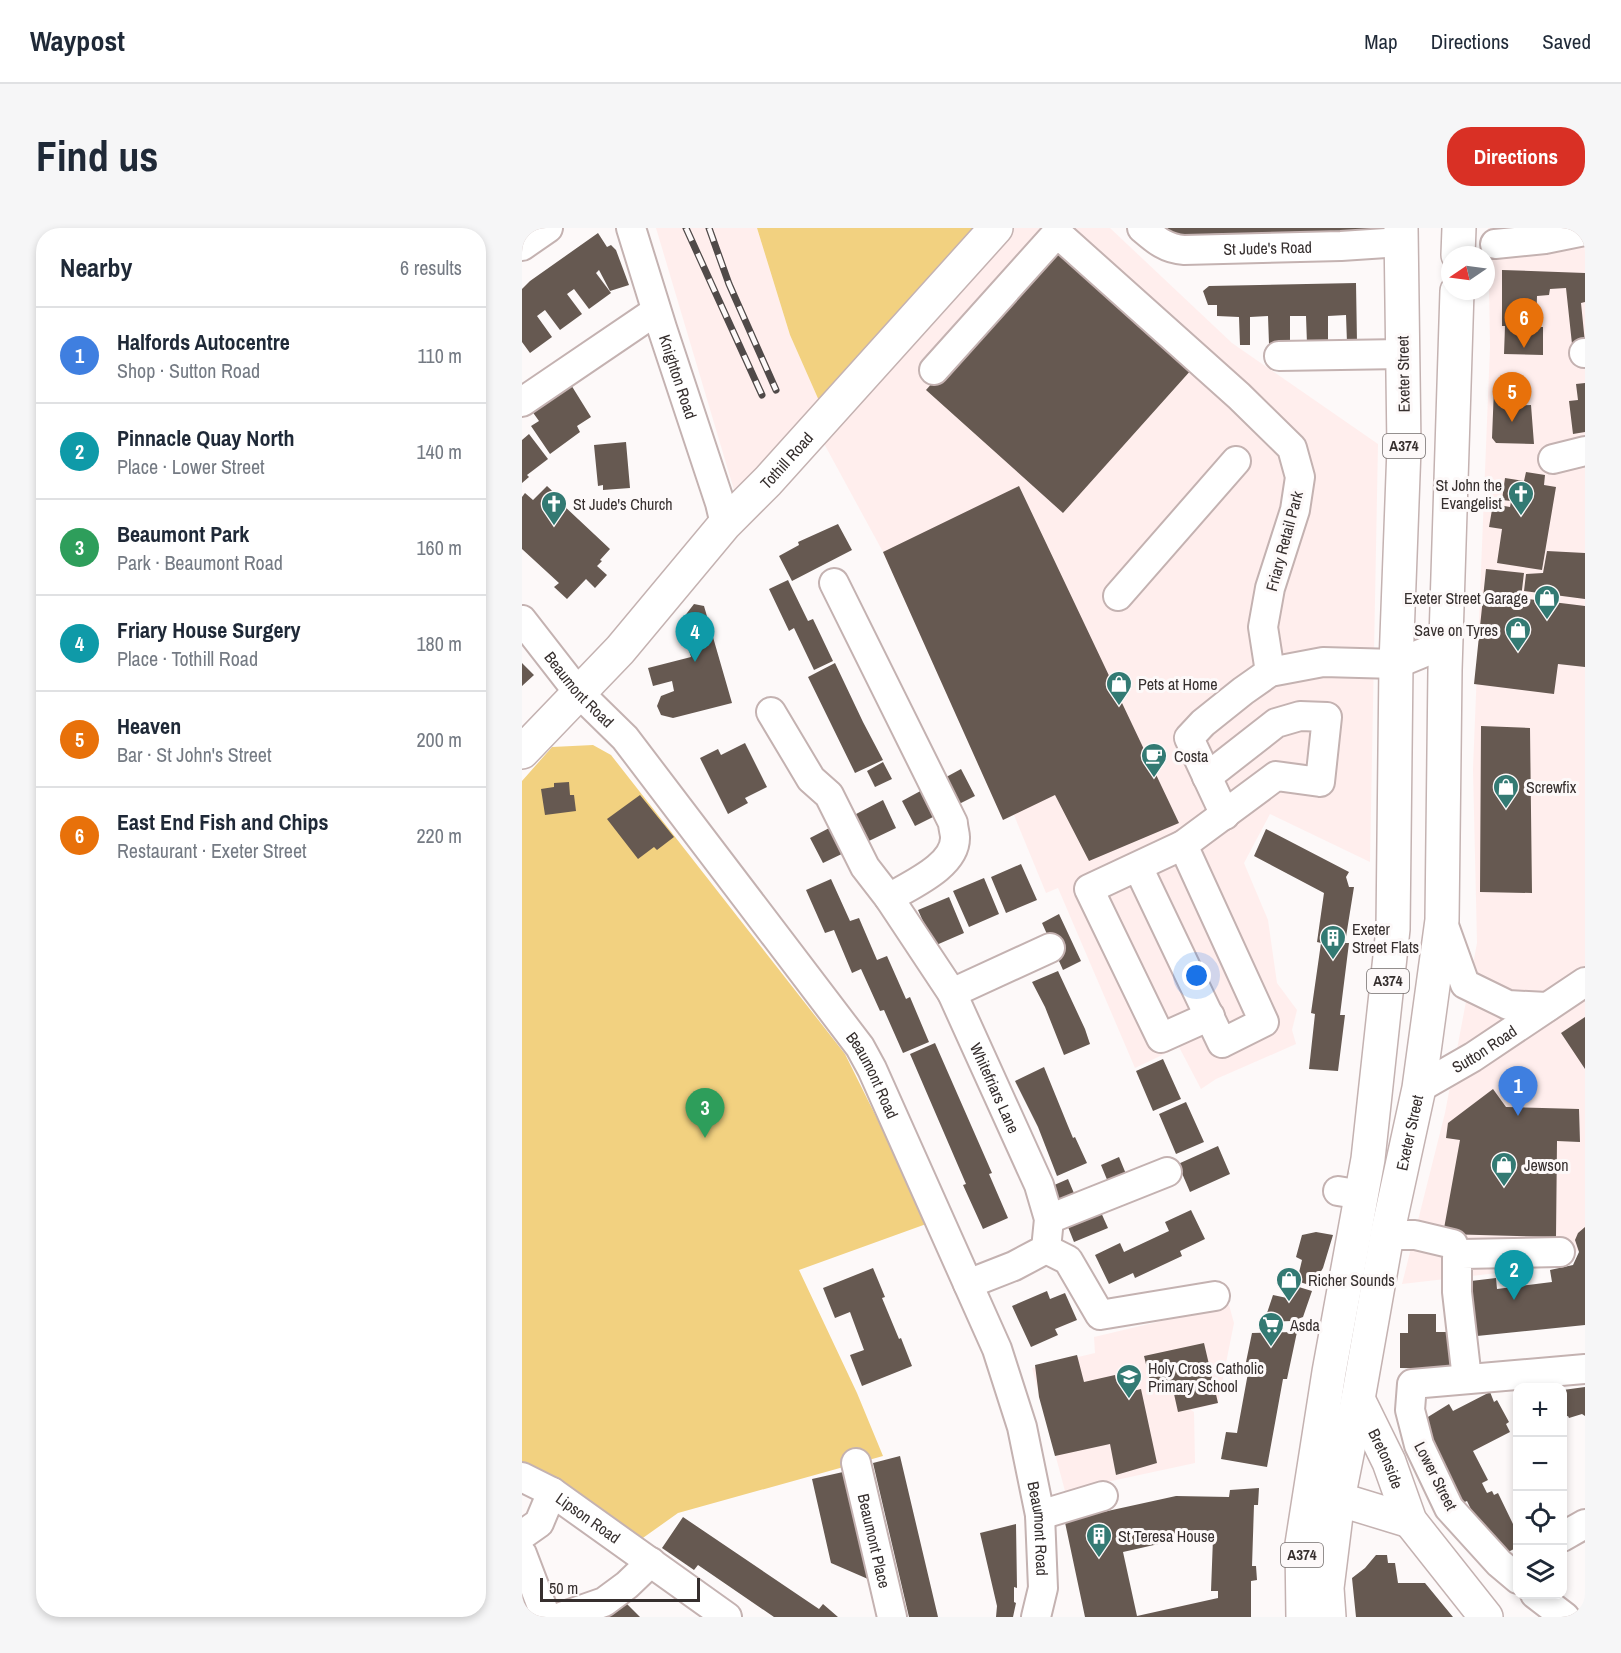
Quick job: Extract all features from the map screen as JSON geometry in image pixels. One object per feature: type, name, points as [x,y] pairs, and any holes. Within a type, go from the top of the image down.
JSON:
[{"type":"main road","name":"Tothill Road","points":[[522,752],[620,650],[725,525],[808,437],[996,228]]},
{"type":"main road","points":[[1458,246],[1459,228]]},
{"type":"main road","name":"Exeter Street","points":[[1329,1617],[1324,1496],[1350,1193],[1368,1159],[1394,929],[1396,664],[1404,448],[1401,235]]},
{"type":"main road","name":"Exeter Street","points":[[1303,1617],[1302,1550],[1324,1496],[1358,1399],[1387,1235],[1419,1088],[1442,920],[1457,300]]},
{"type":"main road","points":[[1368,1159],[1382,1133],[1400,1108],[1419,1088]]},
{"type":"main road","name":"Bretonside","points":[[1358,1399],[1389,1462],[1410,1521],[1486,1617]]},
{"type":"main road","name":"Bretonside","points":[[1324,1496],[1410,1521]]},
{"type":"street","points":[[522,246],[548,228]]},
{"type":"street","name":"Knighton Road","points":[[631,228],[720,503],[725,525]]},
{"type":"street","name":"St Jude's Road","points":[[1142,228],[1158,242],[1171,249],[1341,246],[1401,235]]},
{"type":"street","points":[[1495,244],[1545,239],[1585,231]]},
{"type":"street","name":"Friary Retail Park","points":[[934,370],[1057,233],[1239,396],[1292,448],[1300,477],[1295,510],[1270,588],[1263,627],[1270,672]]},
{"type":"street","points":[[522,402],[656,311]]},
{"type":"street","points":[[1280,356],[1402,354]]},
{"type":"street","points":[[1553,459],[1585,451]]},
{"type":"street","points":[[1118,596],[1236,461]]},
{"type":"street","points":[[834,584],[954,831],[955,839],[949,857],[938,868],[889,898]]},
{"type":"street","name":"Beaumont Road","points":[[522,620],[578,692],[625,738],[860,1047],[872,1069],[997,1349],[1022,1427],[1040,1515],[1043,1588],[1036,1617]]},
{"type":"street","points":[[1225,815],[1189,738],[1203,723],[1243,691],[1270,672],[1323,662],[1396,664],[1447,642]]},
{"type":"street","name":"Whitefriars Lane","points":[[771,712],[811,779],[829,795],[866,867],[952,993],[1039,1185],[1049,1219],[1046,1249]]},
{"type":"street","points":[[1207,777],[1276,723],[1300,716],[1327,717],[1320,782],[1276,776],[1183,845],[1089,889],[1161,1038],[1210,1016]]},
{"type":"street","points":[[1138,867],[1222,1042],[1264,1022],[1183,845]]},
{"type":"street","name":"Sutton Road","points":[[1442,920],[1466,984],[1509,1005],[1547,1007]]},
{"type":"street","points":[[952,993],[1050,948]]},
{"type":"street","name":"Sutton Road","points":[[1419,1088],[1473,1057],[1585,982]]},
{"type":"street","points":[[1049,1219],[1167,1172]]},
{"type":"street","points":[[1387,1235],[1415,1235],[1453,1244]]},
{"type":"street","points":[[968,1284],[1014,1266],[1046,1249],[1068,1260],[1100,1315],[1215,1296]]},
{"type":"street","points":[[1560,1252],[1462,1254],[1457,1258],[1457,1292],[1467,1379],[1585,1369]]},
{"type":"street","name":"Lower Street","points":[[1467,1379],[1412,1384],[1410,1410],[1419,1445],[1449,1508],[1499,1563],[1513,1575]]},
{"type":"street","name":"Beaumont Place","points":[[856,1463],[892,1617]]},
{"type":"street","name":"Lipson Road","points":[[522,1477],[552,1492],[728,1617]]},
{"type":"street","points":[[522,1535],[539,1523],[552,1492]]},
{"type":"street","points":[[1040,1515],[1103,1496]]},
{"type":"street","points":[[1567,1535],[1585,1524]]},
{"type":"street","points":[[522,1554],[546,1617]]},
{"type":"street","points":[[561,1617],[604,1602],[627,1585],[651,1562]]},
{"type":"street","points":[[1542,1599],[1565,1617]]},
{"type":"shaded area","points":[[656,228],[757,228],[790,335],[820,403],[974,228],[1110,228],[1232,343],[1378,444],[1370,862],[1270,814],[1244,863],[1268,920],[1277,983],[1297,1010],[1292,1030],[1296,1044],[1216,1079],[1201,1089],[1179,1047],[1135,1068],[1058,888],[1046,893],[1014,815],[1003,820],[883,552],[809,416],[734,490]]},
{"type":"shaded area","points":[[757,228],[974,228],[820,403],[790,335]]},
{"type":"shaded area","points":[[1488,228],[1585,228],[1585,1240],[1567,1265],[1402,1284],[1445,1113],[1477,943],[1473,769],[1490,347],[1489,300],[1495,300],[1495,246],[1488,246]]},
{"type":"shaded area","points":[[593,745],[611,755],[845,1054],[929,1223],[799,1270],[857,1393],[883,1456],[678,1513],[633,1545],[522,1473],[522,781],[552,747]]},
{"type":"shaded area","name":"Holy Cross Catholic Primary School","points":[[1229,1305],[1234,1323],[1218,1403],[1191,1410],[1194,1412],[1195,1463],[1065,1491],[1032,1368],[1095,1353],[1094,1337]]},
{"type":"building","points":[[1160,228],[1376,228],[1376,230],[1167,235]]},
{"type":"building","points":[[598,233],[607,247],[611,245],[616,250],[629,285],[610,291],[599,270],[596,273],[611,293],[589,309],[574,289],[567,294],[582,314],[560,330],[545,310],[537,316],[552,337],[530,353],[522,342],[522,289]]},
{"type":"building","points":[[1054,246],[1192,369],[1063,513],[926,390]]},
{"type":"building","points":[[1502,270],[1585,273],[1585,302],[1581,303],[1585,343],[1572,344],[1566,288],[1550,289],[1549,295],[1537,296],[1536,327],[1543,327],[1543,355],[1504,354]]},
{"type":"building","points":[[1356,283],[1357,343],[1347,343],[1346,315],[1328,316],[1328,344],[1307,344],[1306,316],[1290,316],[1290,344],[1269,344],[1268,316],[1250,317],[1250,345],[1240,345],[1239,317],[1217,316],[1217,305],[1208,305],[1203,291],[1209,286]]},
{"type":"building","points":[[568,380],[591,417],[577,426],[580,432],[550,454],[531,426],[539,421],[529,407]]},
{"type":"building","points":[[1585,383],[1585,432],[1573,434],[1569,401],[1578,400],[1576,384]]},
{"type":"building","points":[[1494,388],[1510,388],[1509,406],[1531,405],[1534,444],[1496,443],[1492,438]]},
{"type":"building","points":[[529,434],[548,459],[527,475],[529,477],[522,483],[522,440]]},
{"type":"building","points":[[626,442],[630,488],[603,490],[603,485],[598,486],[594,445]]},
{"type":"building","name":"St John the Evangelist","points":[[1526,472],[1545,475],[1544,485],[1556,487],[1542,570],[1497,563],[1502,529],[1489,527],[1493,504],[1510,507],[1511,501],[1502,500],[1505,478],[1524,481]]},
{"type":"building","name":"St Jude's Church","points":[[547,486],[564,502],[562,504],[610,549],[597,566],[607,575],[595,588],[586,579],[567,599],[554,587],[559,583],[522,549],[522,497],[525,493],[533,500]]},
{"type":"building","points":[[1019,486],[1179,823],[1089,861],[1055,795],[1003,820],[883,552]]},
{"type":"building","points":[[838,524],[852,550],[792,581],[779,556],[799,545],[798,542]]},
{"type":"building","points":[[1547,551],[1585,553],[1585,599],[1524,591],[1526,574],[1543,573]]},
{"type":"building","points":[[1486,569],[1524,573],[1521,598],[1585,606],[1585,667],[1558,664],[1554,694],[1474,684]]},
{"type":"building","points":[[788,580],[808,621],[813,619],[833,661],[814,670],[794,628],[789,631],[769,589]]},
{"type":"building","points":[[694,604],[704,606],[732,703],[673,718],[661,715],[657,706],[661,696],[674,691],[672,681],[653,686],[648,668],[691,657],[680,622]]},
{"type":"building","points":[[522,663],[534,675],[522,686]]},
{"type":"building","points":[[835,663],[883,760],[855,773],[808,677]]},
{"type":"building","name":"Screwfix","points":[[1481,726],[1530,728],[1532,893],[1480,892]]},
{"type":"building","points":[[745,743],[767,787],[745,798],[748,803],[728,814],[700,758],[718,749],[721,755]]},
{"type":"building","points":[[883,762],[892,779],[875,787],[867,771]]},
{"type":"building","points":[[961,769],[975,796],[915,826],[902,801]]},
{"type":"building","points":[[569,782],[570,795],[574,795],[576,811],[545,815],[541,789],[554,787],[554,783]]},
{"type":"building","points":[[640,795],[674,837],[657,850],[654,847],[638,859],[607,819]]},
{"type":"building","points":[[883,800],[896,828],[823,863],[810,838]]},
{"type":"building","name":"Exeter Street Flats","points":[[1266,829],[1349,872],[1346,877],[1349,887],[1354,887],[1345,943],[1349,943],[1340,1015],[1345,1015],[1338,1071],[1309,1069],[1315,1014],[1311,1013],[1321,943],[1317,942],[1324,893],[1254,856]]},
{"type":"building","points":[[1021,864],[1037,900],[1006,913],[991,877]]},
{"type":"building","points":[[984,878],[999,914],[969,927],[953,891]]},
{"type":"building","points":[[831,879],[850,921],[859,918],[877,960],[887,956],[906,999],[910,997],[929,1042],[903,1053],[884,1010],[880,1011],[861,969],[852,973],[834,930],[825,933],[806,890]]},
{"type":"building","points":[[949,897],[964,933],[934,946],[918,910]]},
{"type":"building","points":[[1059,914],[1081,961],[1063,970],[1042,923]]},
{"type":"building","points":[[1058,971],[1090,1044],[1064,1055],[1045,1007],[1032,982]]},
{"type":"building","points":[[1585,1017],[1585,1069],[1561,1033]]},
{"type":"building","points":[[935,1043],[992,1173],[989,1174],[1008,1218],[983,1229],[910,1054]]},
{"type":"building","points":[[1163,1059],[1181,1099],[1153,1111],[1136,1071]]},
{"type":"building","points":[[1044,1067],[1073,1138],[1075,1137],[1087,1163],[1057,1176],[1038,1127],[1015,1081]]},
{"type":"building","name":"Jewson","points":[[1493,1089],[1506,1107],[1579,1109],[1580,1142],[1557,1141],[1556,1237],[1443,1234],[1460,1140],[1446,1138],[1448,1123]]},
{"type":"building","points":[[1186,1102],[1204,1142],[1176,1154],[1159,1114]]},
{"type":"building","points":[[1218,1146],[1230,1174],[1190,1192],[1178,1164]]},
{"type":"building","points":[[1119,1157],[1126,1174],[1108,1182],[1101,1165]]},
{"type":"building","points":[[1068,1179],[1076,1198],[1059,1205],[1052,1186]]},
{"type":"building","points":[[1099,1208],[1108,1228],[1074,1242],[1066,1222]]},
{"type":"building","points":[[1191,1210],[1205,1239],[1180,1251],[1182,1256],[1135,1278],[1133,1273],[1109,1284],[1095,1255],[1120,1243],[1124,1252],[1169,1231],[1165,1222]]},
{"type":"building","points":[[1585,1227],[1585,1325],[1477,1336],[1475,1327],[1472,1327],[1470,1310],[1474,1311],[1471,1281],[1496,1278],[1497,1289],[1552,1282],[1550,1270],[1573,1265],[1579,1252],[1575,1240],[1578,1233]]},
{"type":"building","points":[[1316,1232],[1333,1235],[1323,1268],[1312,1286],[1297,1281],[1302,1260],[1296,1257],[1302,1235]]},
{"type":"building","points":[[873,1268],[885,1297],[882,1298],[912,1366],[862,1386],[850,1355],[864,1350],[850,1312],[835,1318],[823,1288]]},
{"type":"building","name":"Richer Sounds","points":[[1292,1285],[1312,1291],[1303,1317],[1292,1321],[1264,1322],[1273,1295],[1287,1298]]},
{"type":"building","points":[[1047,1291],[1050,1299],[1065,1293],[1077,1320],[1055,1329],[1058,1335],[1031,1347],[1012,1306]]},
{"type":"building","points":[[1408,1314],[1436,1314],[1436,1332],[1459,1332],[1459,1369],[1400,1368],[1400,1333],[1408,1333]]},
{"type":"building","name":"Asda","points":[[1297,1332],[1287,1379],[1283,1379],[1267,1467],[1221,1459],[1226,1432],[1237,1433],[1248,1373],[1246,1362],[1252,1333]]},
{"type":"building","points":[[1204,1343],[1218,1403],[1178,1412],[1172,1385],[1152,1389],[1144,1356]]},
{"type":"building","points":[[1077,1355],[1084,1382],[1115,1375],[1116,1380],[1130,1377],[1133,1391],[1141,1389],[1157,1463],[1116,1475],[1110,1444],[1055,1456],[1039,1397],[1035,1365]]},
{"type":"building","points":[[1585,1387],[1585,1416],[1582,1414],[1569,1418],[1567,1416],[1567,1389]]},
{"type":"building","points":[[1490,1392],[1494,1402],[1497,1400],[1509,1422],[1506,1424],[1510,1432],[1473,1451],[1488,1480],[1482,1483],[1487,1493],[1492,1491],[1494,1495],[1498,1493],[1513,1524],[1513,1550],[1506,1553],[1496,1549],[1484,1524],[1479,1526],[1467,1501],[1460,1504],[1427,1447],[1434,1444],[1423,1420],[1449,1404],[1453,1411]]},
{"type":"building","points":[[900,1456],[938,1617],[909,1617],[873,1463]]},
{"type":"building","points":[[843,1472],[868,1579],[831,1563],[812,1479]]},
{"type":"building","name":"St Teresa House","points":[[1259,1488],[1258,1505],[1254,1505],[1252,1566],[1256,1566],[1257,1580],[1251,1581],[1251,1617],[1085,1617],[1063,1513],[1102,1504],[1103,1512],[1176,1496],[1229,1497],[1230,1490]],"holes":[[[1185,1538],[1213,1538],[1211,1591],[1218,1591],[1218,1598],[1137,1616],[1123,1552]]]},
{"type":"building","points":[[683,1517],[819,1609],[823,1604],[838,1617],[774,1617],[698,1565],[694,1570],[662,1548]]},
{"type":"building","points":[[1016,1524],[1017,1588],[1014,1587],[1014,1602],[1016,1603],[1013,1617],[996,1617],[997,1606],[980,1533]]},
{"type":"building","points":[[1376,1555],[1387,1555],[1388,1563],[1395,1563],[1398,1583],[1425,1583],[1453,1617],[1356,1617],[1352,1578]]},
{"type":"building","points":[[621,1598],[640,1617],[602,1617]]},
{"type":"building","points":[[522,1600],[529,1617],[522,1617]]},
{"type":"railway","points":[[686,228],[762,395]]},
{"type":"railway","points":[[709,228],[729,284],[776,390]]},
{"type":"place","name":"East End Fish and Chips","points":[[1524,348]]},
{"type":"place","name":"Heaven","points":[[1512,422]]},
{"type":"place","name":"St John the Evangelist","points":[[1521,517]]},
{"type":"place","name":"St Jude's Church","points":[[554,527]]},
{"type":"place","name":"Exeter Street Garage","points":[[1547,621]]},
{"type":"place","name":"Save on Tyres","points":[[1518,653]]},
{"type":"place","name":"Friary House Surgery","points":[[695,662]]},
{"type":"place","name":"Pets at Home","points":[[1119,707]]},
{"type":"place","name":"Costa","points":[[1154,779]]},
{"type":"place","name":"Screwfix","points":[[1506,810]]},
{"type":"place","name":"Exeter Street Flats","points":[[1333,961]]},
{"type":"place","name":"Halfords Autocentre","points":[[1518,1116]]},
{"type":"place","name":"Beaumont Park","points":[[705,1138]]},
{"type":"place","name":"Jewson","points":[[1504,1188]]},
{"type":"place","name":"Pinnacle Quay North","points":[[1514,1300]]},
{"type":"place","name":"Richer Sounds","points":[[1289,1303]]},
{"type":"place","name":"Asda","points":[[1271,1348]]},
{"type":"place","name":"Holy Cross Catholic Primary School","points":[[1129,1400]]},
{"type":"place","name":"St Teresa House","points":[[1099,1559]]}]
